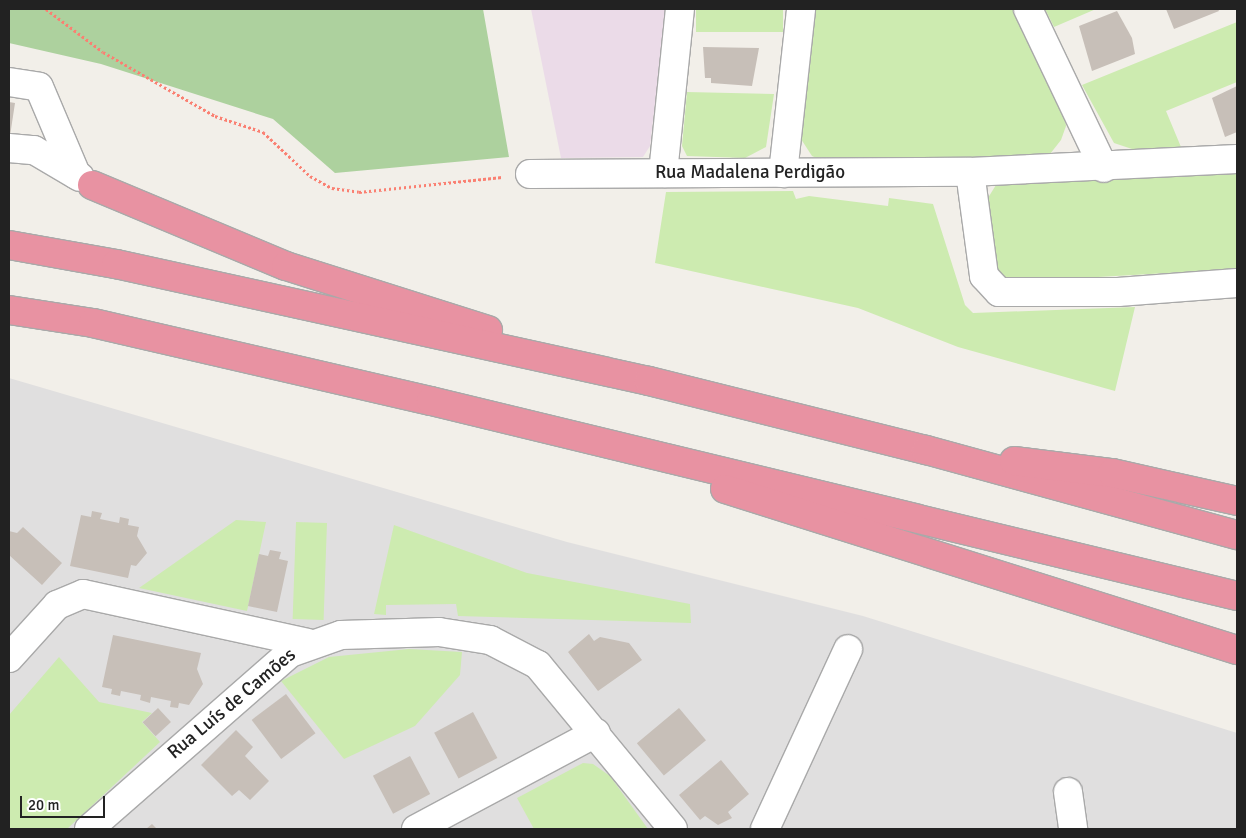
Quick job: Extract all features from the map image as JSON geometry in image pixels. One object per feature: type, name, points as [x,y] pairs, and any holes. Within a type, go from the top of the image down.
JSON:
[{"type":"highway","points":[[84,179],[286,266],[649,382]]},
{"type":"highway","points":[[9,245],[116,264],[649,382],[926,450],[1237,535]]},
{"type":"highway","points":[[9,310],[93,323],[568,434],[1237,596]]},
{"type":"highway","points":[[568,434],[800,514],[908,544],[1237,650]]},
{"type":"highway","points":[[926,450],[1112,473],[1237,501]]},
{"type":"street","points":[[663,173],[680,9]]},
{"type":"street","points":[[783,173],[801,9]]},
{"type":"street","points":[[1028,9],[1104,168]]},
{"type":"street","points":[[9,82],[39,87],[84,179]]},
{"type":"street","points":[[9,148],[34,150],[84,179]]},
{"type":"street","name":"Rua Madalena Perdigão","points":[[530,174],[970,172],[1104,168],[1237,159]]},
{"type":"street","points":[[970,172],[984,276],[999,292],[1118,292],[1237,283]]},
{"type":"street","points":[[9,658],[57,605],[83,594],[307,643]]},
{"type":"street","name":"Rua Luís de Camões","points":[[89,829],[274,663],[307,643],[372,632],[439,632],[490,640],[538,665],[596,733],[673,829]]},
{"type":"street","points":[[765,829],[848,650]]},
{"type":"street","points":[[416,829],[596,733]]},
{"type":"street","points":[[1068,792],[1073,829]]},
{"type":"path","points":[[46,9],[103,52],[214,116],[263,132],[310,176],[332,188],[359,192],[530,174]]},
{"type":"shaded area","points":[[531,9],[666,9],[650,146],[643,157],[561,158]]},
{"type":"shaded area","points":[[9,378],[567,542],[863,616],[1237,733],[1237,829],[9,829]]},
{"type":"green space","points":[[9,9],[483,9],[509,157],[335,173],[273,119],[101,64],[9,43]]},
{"type":"green space","points":[[696,9],[783,9],[783,32],[696,32]]},
{"type":"green space","points":[[814,9],[1017,9],[1064,111],[1066,126],[1061,140],[1050,154],[1036,159],[823,161],[812,156],[799,136]]},
{"type":"green space","points":[[1045,9],[1096,9],[1054,27]]},
{"type":"green space","points":[[1237,22],[1237,82],[1166,111],[1181,147],[1135,150],[1114,143],[1082,85]]},
{"type":"green space","points":[[687,92],[774,94],[766,147],[745,158],[687,156],[682,146]]},
{"type":"green space","points":[[1237,171],[1237,269],[1012,282],[996,273],[986,201],[996,185]]},
{"type":"green space","points":[[793,191],[796,199],[809,196],[888,206],[889,198],[933,204],[965,305],[973,313],[1135,307],[1115,391],[958,347],[858,308],[655,263],[666,192]]},
{"type":"green space","points":[[236,520],[266,522],[247,611],[139,588]]},
{"type":"green space","points":[[296,522],[327,523],[324,620],[293,619]]},
{"type":"green space","points":[[394,525],[527,573],[690,604],[691,623],[458,616],[456,604],[386,605],[386,615],[374,614]]},
{"type":"green space","points":[[409,649],[462,652],[460,675],[415,726],[344,759],[281,681],[329,657]]},
{"type":"green space","points":[[59,657],[99,702],[152,713],[142,722],[160,742],[67,829],[9,829],[9,715]]},
{"type":"green space","points":[[583,763],[593,764],[610,776],[648,829],[534,829],[517,798]]},
{"type":"building","points":[[1166,9],[1218,9],[1219,11],[1174,29]]},
{"type":"building","points":[[1117,11],[1132,38],[1135,54],[1092,71],[1079,26]]},
{"type":"building","points":[[703,47],[759,48],[752,86],[711,83],[711,78],[705,78]]},
{"type":"building","points":[[1237,86],[1237,132],[1225,137],[1212,98]]},
{"type":"building","points":[[9,102],[15,103],[10,136],[9,136]]},
{"type":"building","points":[[92,511],[102,513],[100,519],[119,523],[120,517],[129,519],[128,525],[139,527],[137,536],[147,553],[136,566],[131,565],[128,578],[70,566],[81,515],[91,517]]},
{"type":"building","points":[[23,527],[62,563],[42,585],[9,555],[9,531],[17,533]]},
{"type":"building","points":[[270,550],[281,552],[279,559],[288,561],[277,612],[248,606],[259,554],[268,556]]},
{"type":"building","points":[[589,634],[594,641],[600,637],[629,643],[642,660],[598,691],[568,652]]},
{"type":"building","points":[[113,635],[201,653],[197,669],[203,684],[189,705],[179,703],[178,708],[170,707],[171,701],[151,697],[150,703],[140,700],[141,695],[121,691],[120,696],[111,694],[112,689],[102,687]]},
{"type":"building","points":[[286,694],[315,733],[281,759],[252,720]]},
{"type":"building","points":[[158,708],[171,722],[156,736],[143,722]]},
{"type":"building","points":[[679,708],[706,740],[664,776],[637,743]]},
{"type":"building","points":[[473,712],[497,758],[459,779],[434,733]]},
{"type":"building","points":[[236,730],[253,747],[245,756],[269,781],[250,800],[239,790],[232,796],[201,765]]},
{"type":"building","points":[[410,756],[430,794],[393,814],[373,776]]},
{"type":"building","points":[[721,760],[749,794],[728,812],[732,818],[718,825],[705,816],[700,820],[679,795]]},
{"type":"building","points":[[152,824],[157,829],[146,829]]}]
